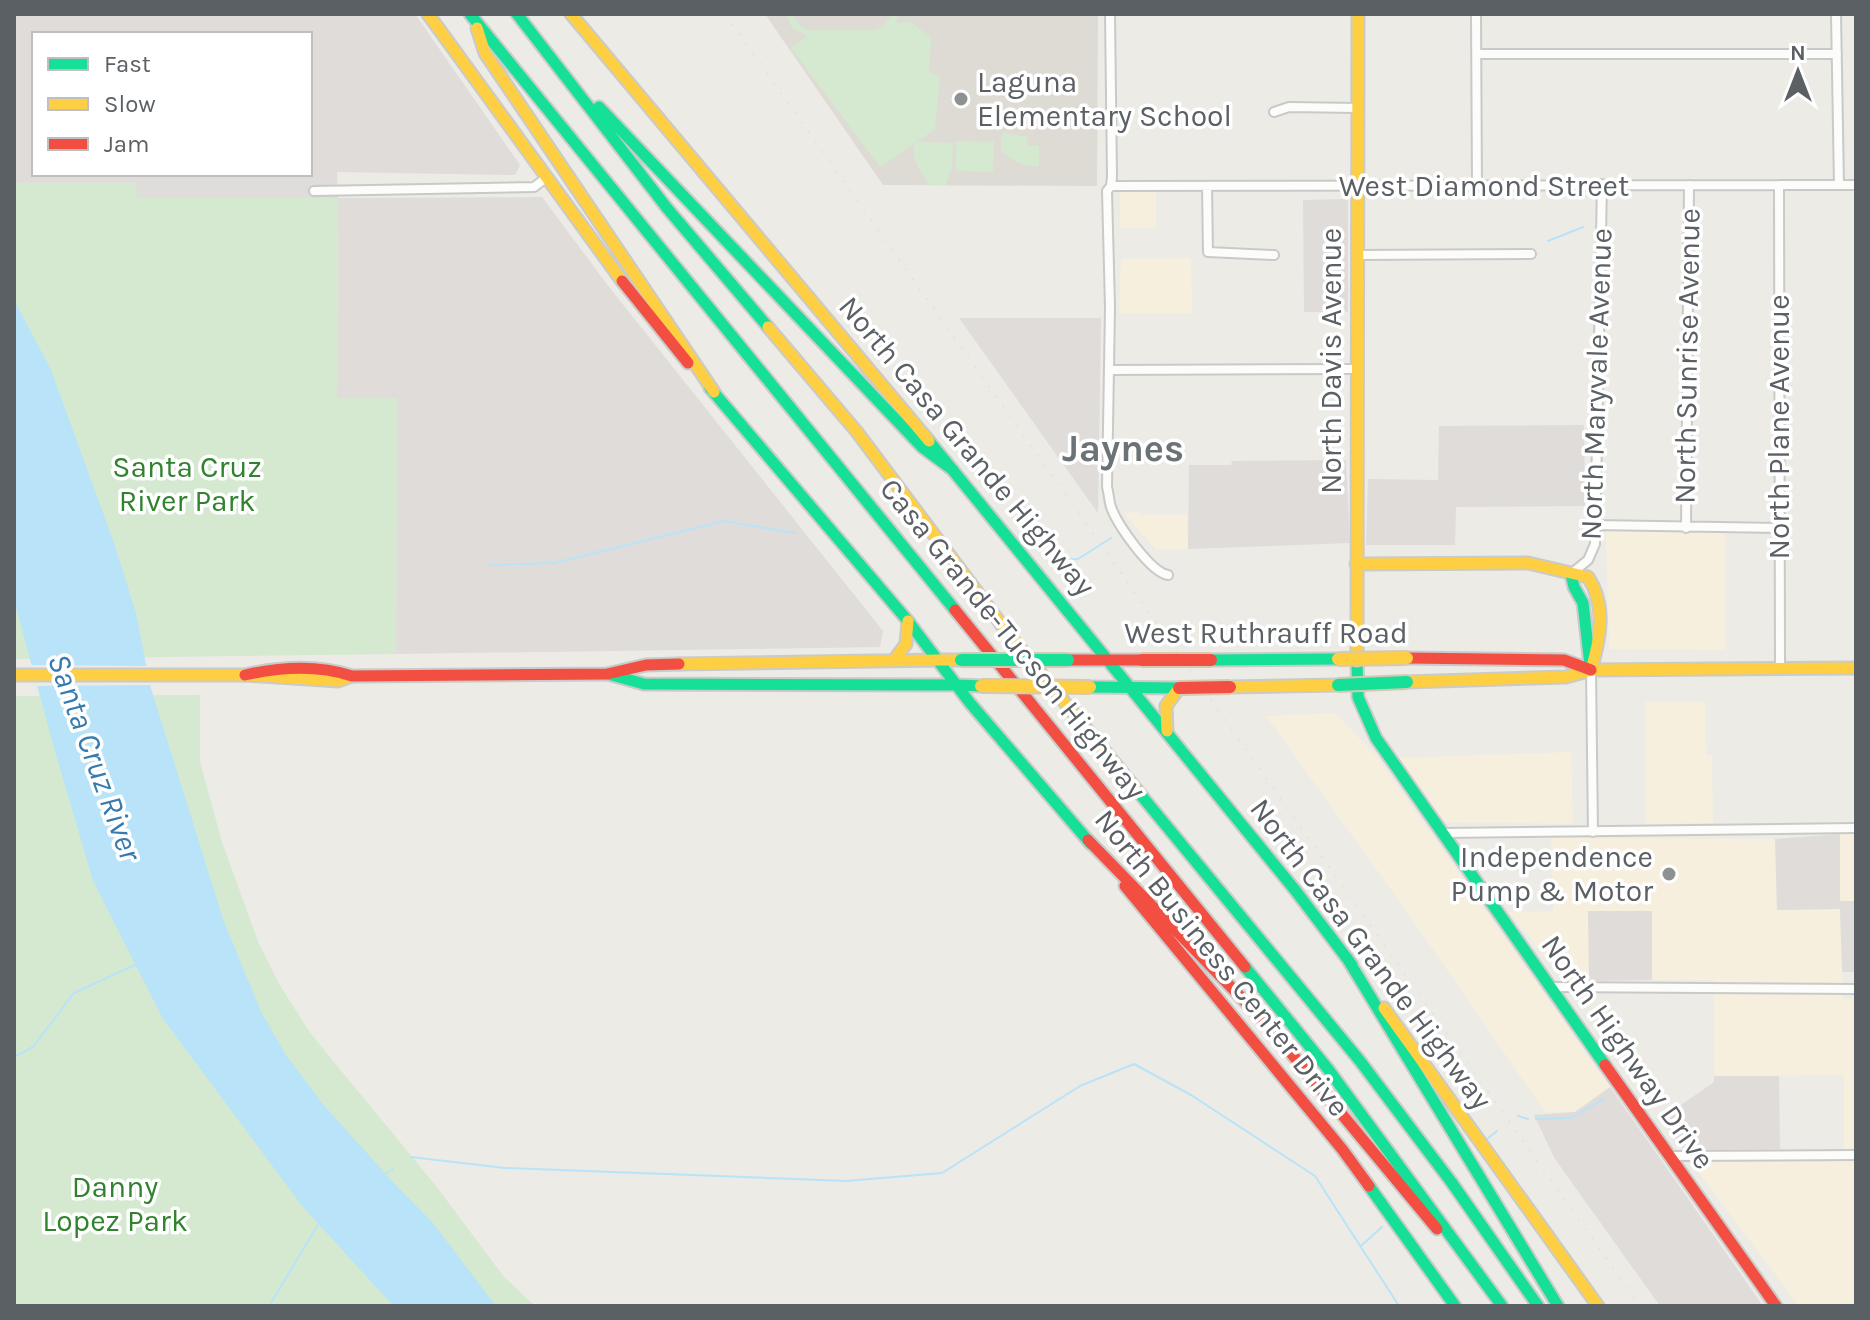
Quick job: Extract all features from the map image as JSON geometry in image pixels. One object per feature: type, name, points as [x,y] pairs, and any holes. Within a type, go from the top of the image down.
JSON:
[{"type":"main road","points":[[428,14],[662,332],[940,660]]},
{"type":"main road","name":"Casa Grande-Tucson Highway","points":[[517,14],[667,208],[857,432],[1010,636],[1360,1061],[1452,1183],[1538,1306]]},
{"type":"main road","name":"North Casa Grande Highway","points":[[571,14],[717,185],[1167,731],[1347,958],[1598,1306]]},
{"type":"main road","name":"North Davis Avenue","points":[[1358,14],[1356,637],[1360,707]]},
{"type":"main road","points":[[472,17],[485,53],[714,392]]},
{"type":"main road","name":"Casa Grande-Tucson Highway","points":[[472,17],[1309,1046],[1414,1183],[1502,1306]]},
{"type":"main road","points":[[558,68],[922,447],[953,470]]},
{"type":"main road","points":[[1356,564],[1528,563],[1588,577],[1598,594],[1600,643],[1591,670]]},
{"type":"main road","points":[[1571,574],[1585,615],[1591,670]]},
{"type":"main road","points":[[894,660],[906,644],[908,621]]},
{"type":"main road","name":"West Ruthrauff Road","points":[[607,674],[646,665],[894,660],[1564,660],[1591,670]]},
{"type":"main road","name":"North Business Center Drive","points":[[940,660],[1342,1149],[1455,1306]]},
{"type":"main road","name":"West Ruthrauff Road","points":[[607,674],[644,684],[958,685],[1173,690],[1566,677],[1591,670],[1856,668]]},
{"type":"main road","points":[[14,675],[245,675],[261,670],[338,670],[352,676],[607,674]]},
{"type":"main road","points":[[1167,731],[1166,706],[1173,690]]},
{"type":"main road","name":"North Highway Drive","points":[[1360,707],[1376,738],[1776,1306]]},
{"type":"main road","points":[[1088,840],[1267,1024],[1502,1306]]},
{"type":"main road","points":[[1347,958],[1558,1306]]},
{"type":"street","points":[[1110,14],[1107,487],[1111,507],[1119,523],[1152,566],[1168,575]]},
{"type":"street","points":[[1476,14],[1477,186]]},
{"type":"street","points":[[1836,14],[1839,185]]},
{"type":"street","points":[[1477,54],[1837,54]]},
{"type":"street","points":[[1274,112],[1289,107],[1358,108]]},
{"type":"street","points":[[314,191],[534,187],[546,178]]},
{"type":"street","name":"North Maryvale Avenue","points":[[1571,574],[1591,557],[1595,544],[1602,184]]},
{"type":"street","name":"North Sunrise Avenue","points":[[1686,528],[1689,185]]},
{"type":"street","name":"North Plane Avenue","points":[[1779,185],[1780,669]]},
{"type":"street","name":"West Diamond Street","points":[[1111,186],[1856,185]]},
{"type":"street","points":[[1207,187],[1208,252],[1274,255]]},
{"type":"street","points":[[1357,255],[1531,254]]},
{"type":"street","points":[[1109,370],[1357,369]]},
{"type":"street","points":[[1595,525],[1780,528]]},
{"type":"street","points":[[1591,670],[1593,832]]},
{"type":"street","points":[[1442,833],[1856,828]]},
{"type":"street","points":[[1549,987],[1856,989]]},
{"type":"street","points":[[1670,1156],[1856,1155]]},
{"type":"shaded area","points":[[14,14],[415,14],[520,165],[515,175],[337,172],[338,198],[136,198],[135,183],[14,183]]},
{"type":"shaded area","name":"Laguna Elementary School","points":[[765,14],[1098,14],[1097,186],[883,185]]},
{"type":"shaded area","points":[[1120,192],[1156,192],[1156,228],[1120,228]]},
{"type":"shaded area","points":[[542,197],[609,287],[883,631],[880,647],[396,654],[397,399],[337,398],[338,198]]},
{"type":"shaded area","points":[[1348,199],[1348,312],[1304,312],[1303,200]]},
{"type":"shaded area","points":[[1191,258],[1192,313],[1119,313],[1121,259]]},
{"type":"shaded area","points":[[959,318],[1101,318],[1098,513]]},
{"type":"shaded area","points":[[1584,425],[1585,506],[1456,507],[1455,545],[1366,545],[1368,479],[1438,480],[1439,426]]},
{"type":"shaded area","points":[[1346,460],[1350,543],[1188,549],[1189,465],[1231,465],[1232,461]]},
{"type":"shaded area","points":[[1140,512],[1140,515],[1187,515],[1188,549],[1156,550],[1124,513]]},
{"type":"shaded area","points":[[1606,531],[1725,532],[1726,650],[1609,649]]},
{"type":"shaded area","points":[[1705,701],[1706,755],[1712,755],[1713,823],[1646,824],[1645,702]]},
{"type":"shaded area","points":[[1335,713],[1375,754],[1610,1087],[1575,1112],[1545,1112],[1405,909],[1266,716]]},
{"type":"shaded area","points":[[1571,752],[1573,824],[1444,822],[1398,758]]},
{"type":"shaded area","points":[[1840,834],[1856,834],[1856,901],[1840,902]]},
{"type":"shaded area","points":[[1840,834],[1840,901],[1856,901],[1856,972],[1842,972],[1840,909],[1777,910],[1775,839]]},
{"type":"shaded area","points":[[1551,838],[1775,839],[1777,910],[1840,909],[1843,999],[1856,999],[1856,1149],[1844,1149],[1844,1075],[1714,1076],[1714,980],[1652,980],[1652,911],[1589,912],[1589,981],[1563,981],[1509,912],[1553,911]]},
{"type":"shaded area","points":[[1588,911],[1652,911],[1652,980],[1589,981]]},
{"type":"shaded area","points":[[1714,1076],[1779,1076],[1780,1149],[1684,1150],[1661,1119],[1714,1082]]},
{"type":"shaded area","points":[[1610,1087],[1763,1306],[1660,1306],[1555,1159],[1534,1115],[1575,1112]]},
{"type":"shaded area","points":[[1689,1160],[1856,1161],[1856,1306],[1799,1306]]},
{"type":"green space","points":[[786,14],[792,14],[801,27],[809,30],[875,30],[883,27],[892,14],[898,14],[896,23],[910,22],[931,38],[929,71],[940,77],[935,129],[916,142],[953,143],[952,165],[946,185],[931,185],[924,176],[915,159],[915,143],[880,167],[791,48],[808,36],[792,28]]},
{"type":"green space","points":[[1004,133],[1027,137],[1027,146],[1039,146],[1039,166],[1018,162],[1001,150],[1001,136]]},
{"type":"green space","points":[[956,141],[994,142],[993,172],[956,171]]},
{"type":"green space","name":"Santa Cruz River Park","points":[[14,183],[136,183],[137,198],[338,198],[337,398],[397,398],[396,654],[14,659]]},
{"type":"green space","name":"Danny Lopez Park","points":[[200,695],[200,762],[222,842],[259,944],[279,984],[311,1034],[436,1186],[504,1277],[535,1306],[14,1306],[14,696]]},
{"type":"water","name":"Santa Cruz River","points":[[14,300],[51,370],[114,543],[136,613],[150,685],[223,919],[261,1012],[286,1055],[322,1103],[433,1223],[496,1306],[395,1306],[387,1299],[303,1207],[163,1019],[93,881],[14,600]]},
{"type":"pier","points":[[26,665],[151,666],[154,685],[32,686]]},
{"type":"waterway","points":[[1548,241],[1583,227]]},
{"type":"waterway","points":[[490,565],[554,563],[724,521],[795,533]]},
{"type":"waterway","points":[[1052,560],[1078,559],[1111,538]]},
{"type":"waterway","points":[[14,1057],[33,1047],[74,993],[137,964]]},
{"type":"waterway","points":[[411,1157],[505,1168],[846,1181],[942,1173],[1080,1086],[1134,1064],[1191,1095],[1315,1176],[1399,1306]]},
{"type":"waterway","points":[[1536,1119],[1571,1118],[1604,1099]]},
{"type":"waterway","points":[[1518,1116],[1528,1119]]},
{"type":"waterway","points":[[1487,1139],[1497,1131]]},
{"type":"waterway","points":[[384,1174],[393,1169]]},
{"type":"waterway","points":[[269,1306],[319,1223]]},
{"type":"waterway","points":[[1362,1245],[1382,1227]]},
{"type":"railway","points":[[725,14],[1640,1306]]},
{"type":"traffic: fast","points":[[470,14],[955,610]]},
{"type":"traffic: fast","points":[[517,14],[667,208],[768,327]]},
{"type":"traffic: fast","points":[[599,107],[922,447],[953,470]]},
{"type":"traffic: fast","points":[[710,388],[908,621],[970,703],[1091,844]]},
{"type":"traffic: fast","points":[[929,441],[1295,890],[1352,965]]},
{"type":"traffic: fast","points":[[1571,574],[1583,603],[1590,665]]},
{"type":"traffic: fast","points":[[1211,660],[1338,659]]},
{"type":"traffic: fast","points":[[961,660],[1068,660]]},
{"type":"traffic: fast","points":[[1357,662],[1358,697],[1376,738],[1605,1065]]},
{"type":"traffic: fast","points":[[608,674],[644,684],[958,685]]},
{"type":"traffic: fast","points":[[1338,685],[1407,682]]},
{"type":"traffic: fast","points":[[958,685],[981,686]]},
{"type":"traffic: fast","points":[[1090,687],[1179,688]]},
{"type":"traffic: fast","points":[[1136,789],[1360,1061],[1452,1183],[1538,1306]]},
{"type":"traffic: fast","points":[[1347,958],[1558,1306]]},
{"type":"traffic: fast","points":[[1245,967],[1328,1069],[1502,1306]]},
{"type":"traffic: fast","points":[[1369,1186],[1455,1306]]},
{"type":"traffic: slow","points":[[428,14],[622,281]]},
{"type":"traffic: slow","points":[[571,14],[929,441]]},
{"type":"traffic: slow","points":[[1357,662],[1358,14]]},
{"type":"traffic: slow","points":[[477,28],[485,53],[714,392]]},
{"type":"traffic: slow","points":[[768,327],[857,432],[1010,636],[1136,789]]},
{"type":"traffic: slow","points":[[1356,564],[1528,563],[1588,577],[1600,611],[1599,635],[1591,670]]},
{"type":"traffic: slow","points":[[894,660],[906,644],[908,621]]},
{"type":"traffic: slow","points":[[1338,659],[1407,658]]},
{"type":"traffic: slow","points":[[679,664],[940,660]]},
{"type":"traffic: slow","points":[[940,660],[961,660]]},
{"type":"traffic: slow","points":[[1407,682],[1566,677],[1591,670],[1856,668]]},
{"type":"traffic: slow","points":[[14,675],[245,675],[338,681],[352,676]]},
{"type":"traffic: slow","points":[[1230,687],[1338,685]]},
{"type":"traffic: slow","points":[[981,686],[1090,687]]},
{"type":"traffic: slow","points":[[1167,731],[1166,706],[1179,688]]},
{"type":"traffic: slow","points":[[1384,1008],[1598,1306]]},
{"type":"traffic: jam","points":[[622,281],[688,363]]},
{"type":"traffic: jam","points":[[955,610],[1245,967]]},
{"type":"traffic: jam","points":[[1407,658],[1564,660],[1591,670]]},
{"type":"traffic: jam","points":[[1068,660],[1142,660]]},
{"type":"traffic: jam","points":[[1142,660],[1211,660]]},
{"type":"traffic: jam","points":[[245,675],[299,668],[352,676],[607,674],[646,665],[679,664]]},
{"type":"traffic: jam","points":[[1179,688],[1230,687]]},
{"type":"traffic: jam","points":[[1088,840],[1267,1024],[1437,1229]]},
{"type":"traffic: jam","points":[[1125,886],[1369,1186]]},
{"type":"traffic: jam","points":[[1605,1065],[1776,1306]]},
{"type":"place","name":"Laguna Elementary School","points":[[961,99]]},
{"type":"place","name":"Independence Pump & Motor","points":[[1669,874]]},
{"type":"district","name":"Jaynes","points":[[1123,448]]}]
